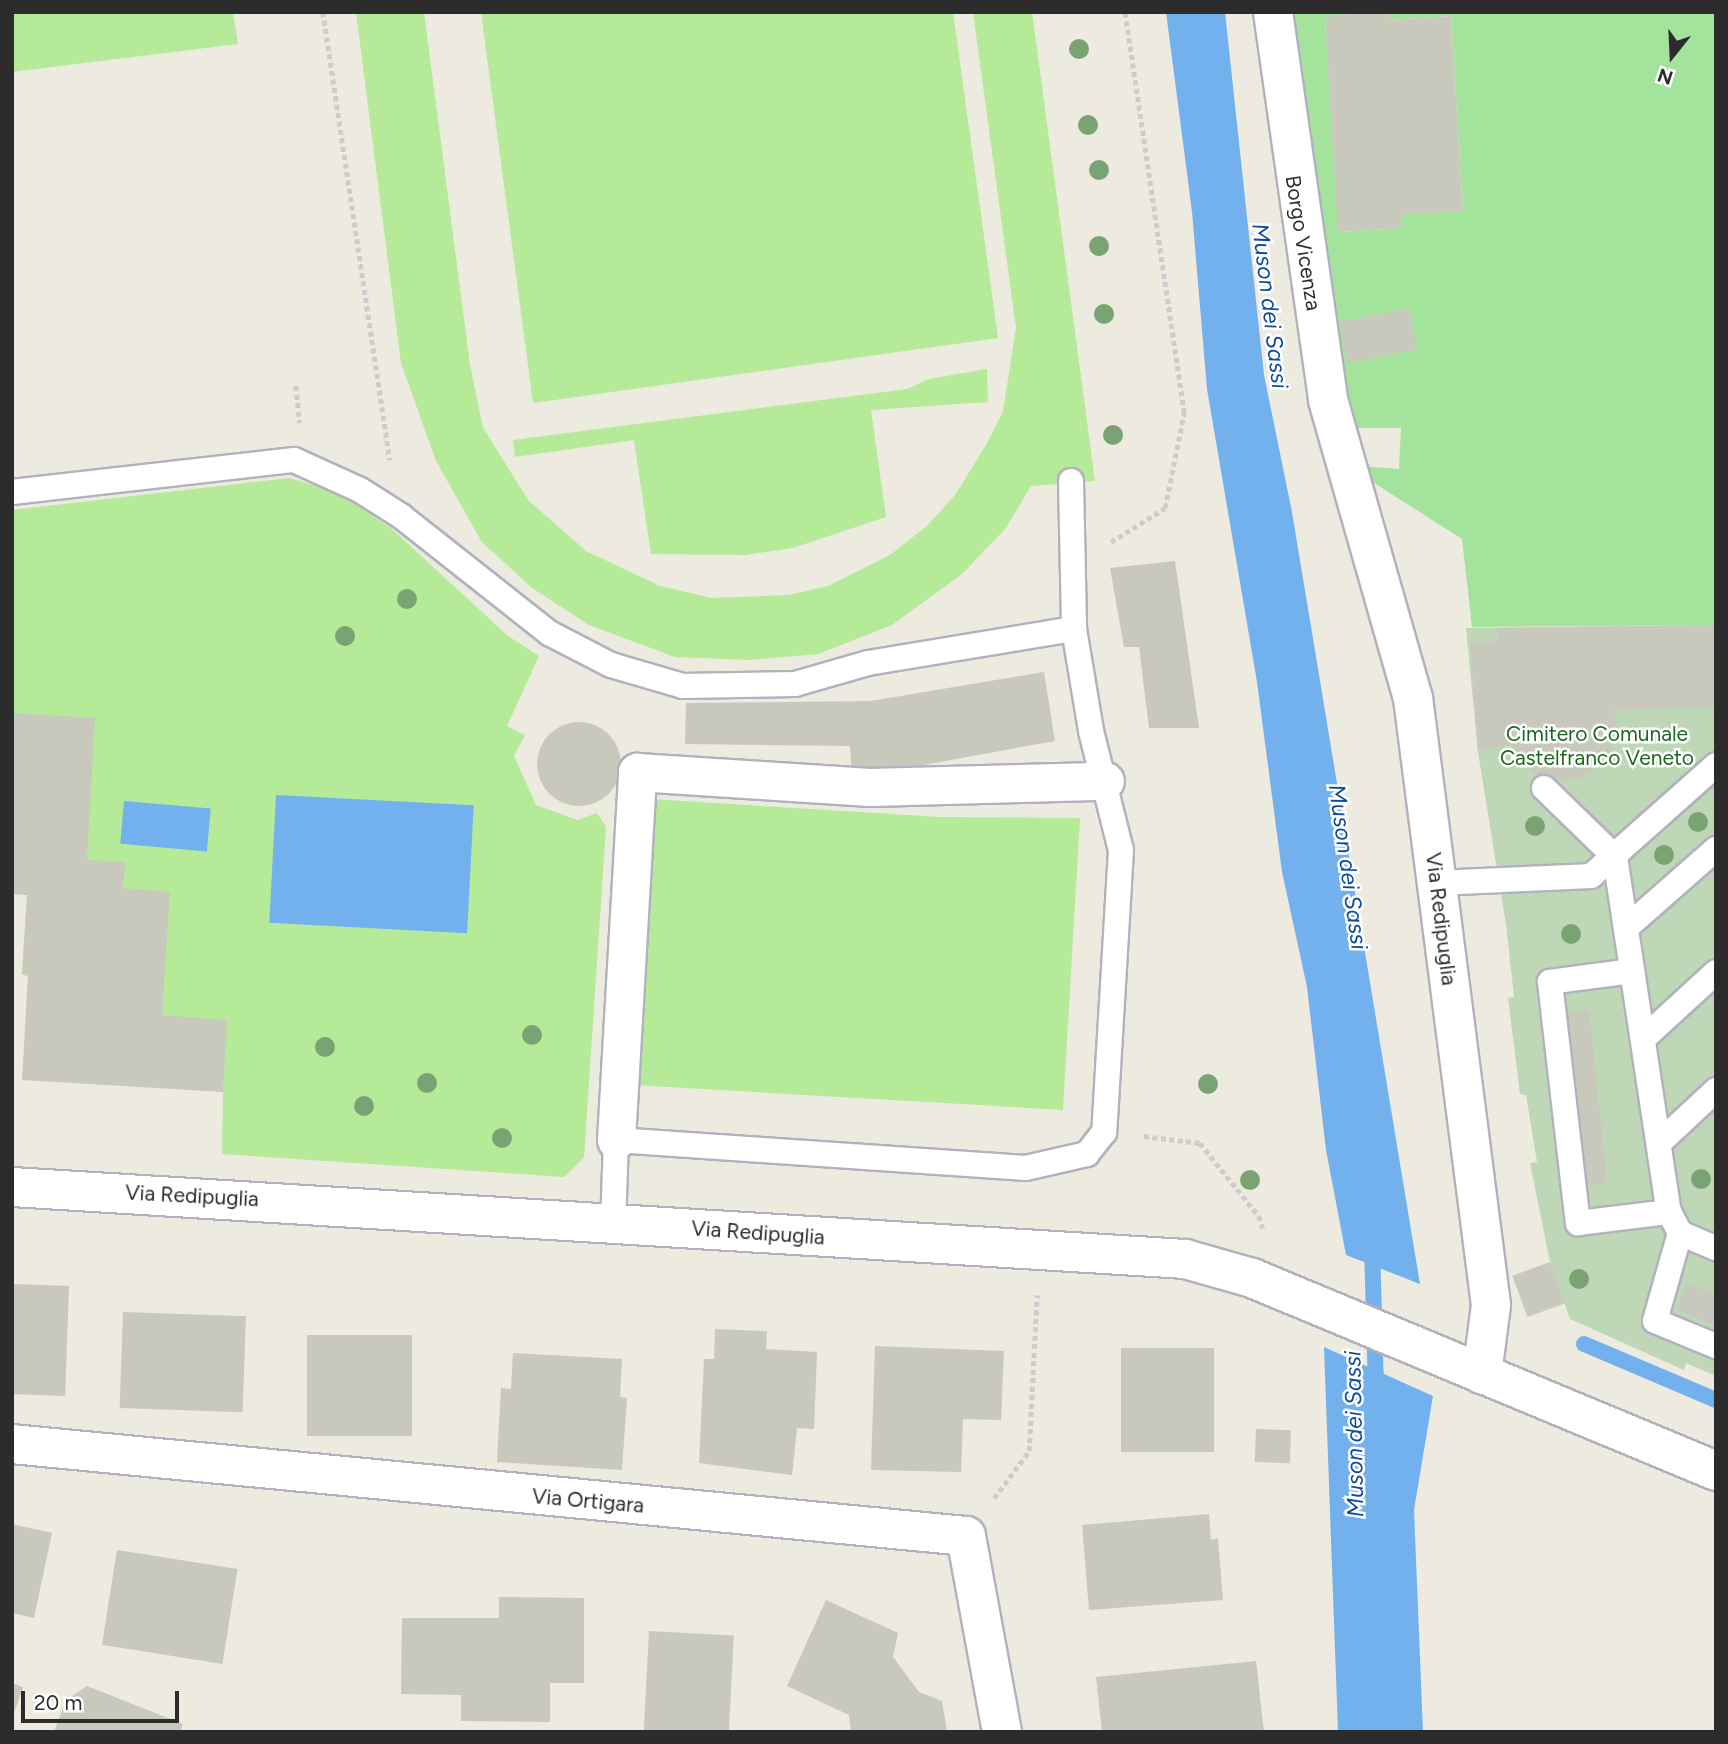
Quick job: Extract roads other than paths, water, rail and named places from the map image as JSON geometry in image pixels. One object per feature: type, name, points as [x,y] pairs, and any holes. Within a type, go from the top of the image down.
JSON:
[{"type":"street","name":"Borgo Vicenza","points":[[1273,12],[1304,253],[1328,400],[1345,471]]},
{"type":"street","name":"Via Redipuglia","points":[[1345,471],[1413,698],[1491,1305],[1466,1367]]},
{"type":"street","points":[[616,1140],[637,772],[870,787],[1105,781]]},
{"type":"street","name":"Via Redipuglia","points":[[12,1187],[1185,1259],[1226,1268],[1716,1471]]},
{"type":"street","name":"Via Ortigara","points":[[12,1444],[966,1535],[1002,1732]]},
{"type":"lane","points":[[12,492],[294,460],[360,490],[401,516],[549,633],[611,665],[683,686],[795,684],[868,663],[1073,629]]},
{"type":"lane","points":[[613,1224],[616,1140],[1026,1168],[1087,1154],[1104,1132],[1121,850],[1073,629],[1071,481]]},
{"type":"lane","points":[[1437,883],[1591,876],[1716,765]]},
{"type":"lane","points":[[1544,788],[1615,857],[1659,1143],[1696,1233],[1655,1321],[1716,1346]]},
{"type":"lane","points":[[1626,928],[1716,849]]},
{"type":"lane","points":[[1632,971],[1550,982],[1578,1223],[1696,1233]]},
{"type":"lane","points":[[1643,1039],[1716,972]]},
{"type":"lane","points":[[1659,1143],[1716,1090]]},
{"type":"water","points":[[1166,12],[1225,12],[1264,375],[1292,512],[1420,1284],[1346,1255],[1326,1150],[1307,987],[1282,872],[1257,682],[1207,389],[1192,212]]},
{"type":"water","points":[[276,795],[474,805],[467,933],[269,923]]},
{"type":"water","points":[[124,801],[211,809],[207,851],[120,844]]},
{"type":"water","points":[[1324,1347],[1433,1396],[1414,1510],[1423,1732],[1338,1732]]},
{"type":"waterway","name":"Muson dei Sassi","points":[[1372,1245],[1376,1390]]},
{"type":"waterway","points":[[1584,1344],[1716,1400]]},
{"type":"park label","name":"Cimitero Comunale Castelfranco Veneto","points":[[1597,746]]}]
